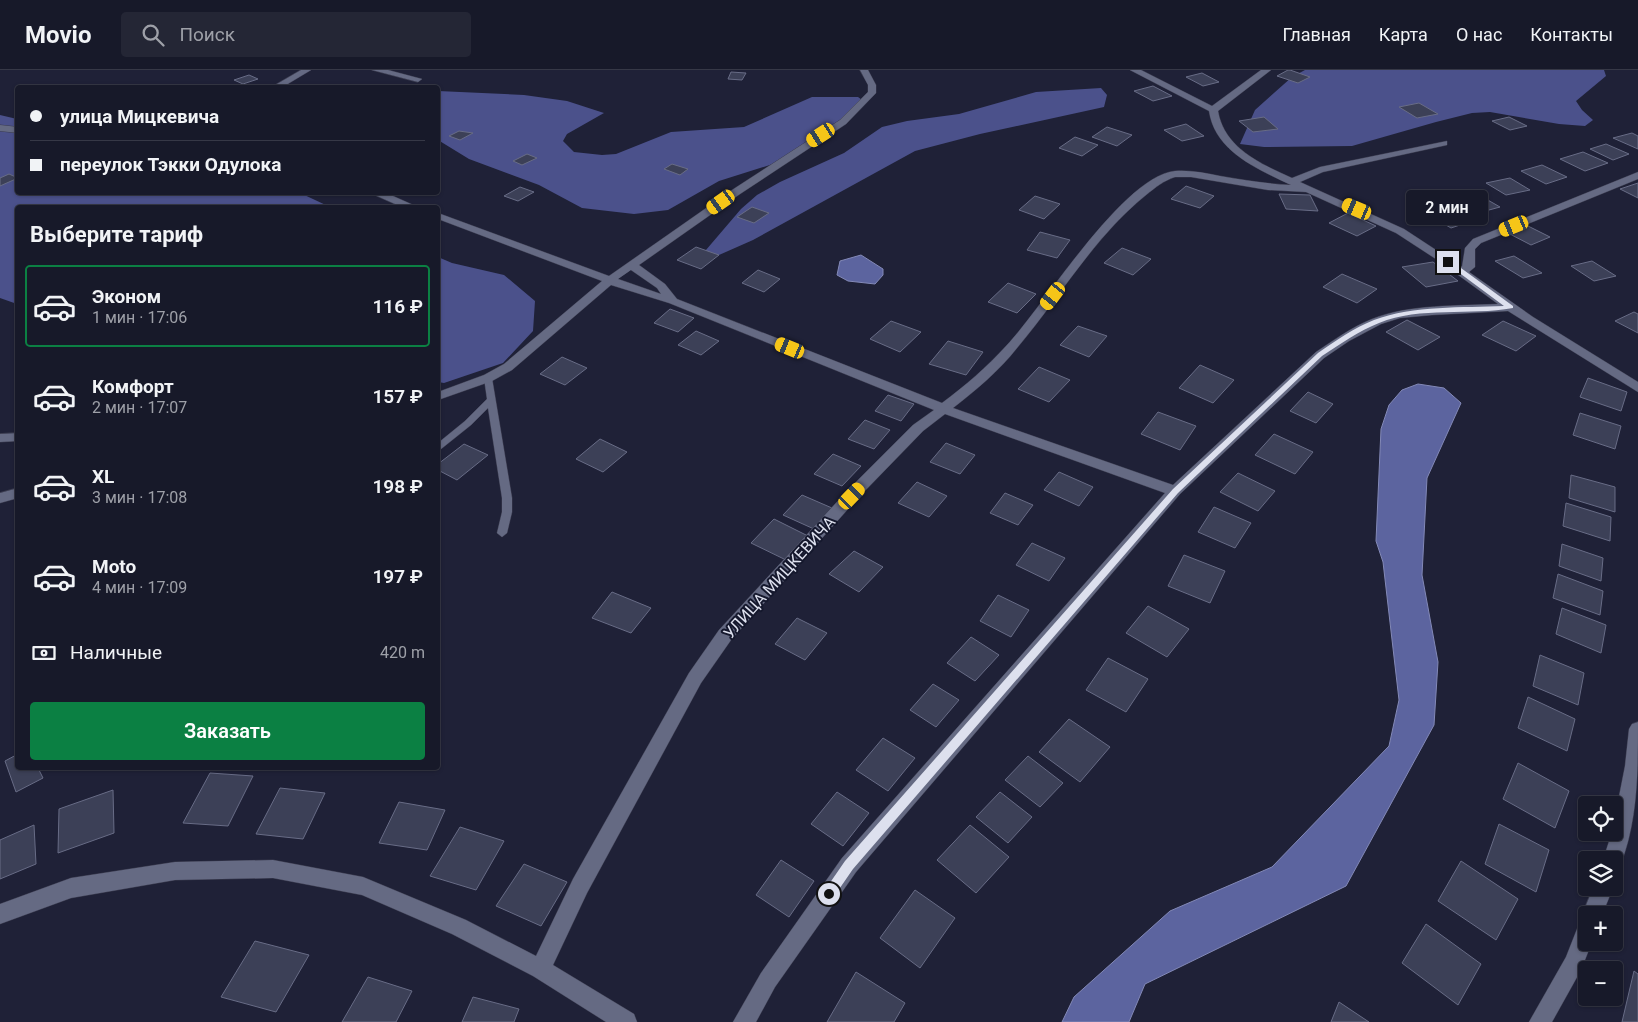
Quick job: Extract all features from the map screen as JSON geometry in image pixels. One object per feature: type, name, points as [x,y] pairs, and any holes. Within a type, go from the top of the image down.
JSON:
[{"type":"street","points":[[280,85],[307,70]]},
{"type":"street","points":[[376,70],[418,79]]},
{"type":"street","points":[[440,395],[488,378],[508,367],[610,280],[736,192],[843,122],[872,93],[872,85],[864,70]]},
{"type":"street","points":[[1134,70],[1213,110]]},
{"type":"street","points":[[1267,70],[1224,99],[1213,110],[1214,124],[1225,140],[1238,152],[1269,172],[1357,209],[1400,231],[1434,252],[1511,307],[1638,388]]},
{"type":"street","points":[[0,128],[15,130]]},
{"type":"street","points":[[1292,182],[1320,170],[1444,143]]},
{"type":"street","name":"УЛИЦА МИЦКЕВИЧА","points":[[540,969],[580,886],[695,678],[725,634],[852,496],[918,428],[972,387],[1012,347],[1103,230],[1131,202],[1161,178],[1174,174],[1191,174],[1268,187],[1306,189]]},
{"type":"street","points":[[1461,272],[1469,267],[1470,248],[1477,241],[1638,175]]},
{"type":"street","points":[[381,195],[407,205]]},
{"type":"street","points":[[440,217],[610,280],[673,301],[944,408],[1175,491]]},
{"type":"street","points":[[631,265],[661,286],[673,301]]},
{"type":"street","points":[[744,1022],[768,980],[849,865],[1175,491],[1320,355],[1345,338],[1377,322],[1400,315],[1432,311],[1511,307]]},
{"type":"street","points":[[0,438],[15,437]]},
{"type":"street","points":[[0,498],[15,494]]},
{"type":"street","points":[[1617,851],[1634,766],[1638,729]]},
{"type":"street","points":[[0,914],[72,888],[166,872],[273,870],[363,886],[459,927],[540,969],[626,1022]]},
{"type":"street","points":[[1540,1022],[1574,963],[1578,951]]},
{"type":"lane","points":[[488,378],[490,401],[496,425],[507,498],[507,512],[502,533]]},
{"type":"lane","points":[[440,445],[468,423],[490,401]]},
{"type":"shaded area","points":[[1305,70],[1604,70],[1606,76],[1576,101],[1582,110],[1593,120],[1585,126],[1559,124],[1490,112],[1472,113],[1352,146],[1264,147],[1240,144],[1255,110],[1292,77]]},
{"type":"shaded area","points":[[1101,88],[1107,95],[1104,107],[980,134],[915,151],[753,240],[719,255],[700,257],[741,209],[757,195],[780,182],[844,153],[882,127],[907,121],[959,114],[1036,92]]},
{"type":"shaded area","points":[[440,91],[524,95],[567,101],[604,113],[567,134],[563,141],[574,152],[602,155],[616,154],[671,132],[744,127],[812,97],[858,97],[865,102],[789,159],[719,181],[668,210],[634,214],[582,208],[539,185],[469,159],[440,141]]},
{"type":"shaded area","points":[[0,115],[15,119],[15,195],[304,195],[326,205],[15,205],[15,303],[0,298]]},
{"type":"shaded area","points":[[861,255],[883,269],[883,275],[875,284],[848,281],[837,275],[840,261]]},
{"type":"shaded area","points":[[440,258],[452,263],[504,275],[535,301],[533,331],[503,363],[444,383],[440,382]]},
{"type":"shaded area","points":[[1418,384],[1444,388],[1461,403],[1427,478],[1422,575],[1438,662],[1434,725],[1346,886],[1145,984],[1129,1022],[1062,1022],[1074,997],[1170,911],[1272,867],[1389,746],[1399,700],[1383,562],[1376,541],[1381,429],[1389,405],[1402,390]]},
{"type":"building","points":[[1288,70],[1310,77],[1298,83],[1277,76]]},
{"type":"building","points":[[731,72],[746,73],[742,80],[728,79]]},
{"type":"building","points":[[1202,73],[1219,82],[1203,86],[1186,77]]},
{"type":"building","points":[[249,75],[258,79],[243,84],[234,80]]},
{"type":"building","points":[[1153,86],[1172,96],[1153,101],[1134,91]]},
{"type":"building","points":[[1419,103],[1438,114],[1417,118],[1399,107]]},
{"type":"building","points":[[1264,117],[1278,129],[1253,132],[1239,121]]},
{"type":"building","points":[[1509,117],[1527,126],[1510,130],[1492,121]]},
{"type":"building","points":[[1186,124],[1204,136],[1182,141],[1164,130]]},
{"type":"building","points":[[1107,127],[1132,135],[1117,146],[1092,137]]},
{"type":"building","points":[[459,131],[473,133],[460,140],[449,136]]},
{"type":"building","points":[[1632,133],[1638,136],[1638,149],[1613,138]]},
{"type":"building","points":[[1075,137],[1098,145],[1082,156],[1059,148]]},
{"type":"building","points":[[1606,144],[1629,154],[1613,160],[1590,149]]},
{"type":"building","points":[[1583,152],[1608,163],[1585,171],[1560,159]]},
{"type":"building","points":[[527,154],[537,158],[522,165],[513,161]]},
{"type":"building","points":[[672,164],[688,169],[680,175],[664,169]]},
{"type":"building","points":[[1542,165],[1567,177],[1546,184],[1521,171]]},
{"type":"building","points":[[9,174],[15,177],[15,179],[0,186],[0,178]]},
{"type":"building","points":[[1510,178],[1530,190],[1506,195],[1486,183]]},
{"type":"building","points":[[1638,183],[1638,198],[1620,189]]},
{"type":"building","points":[[1186,186],[1214,196],[1200,208],[1171,199]]},
{"type":"building","points":[[520,187],[534,192],[518,201],[504,196]]},
{"type":"building","points":[[1279,194],[1310,195],[1318,211],[1286,209]]},
{"type":"building","points":[[1479,195],[1500,207],[1478,213],[1457,201]]},
{"type":"building","points":[[1035,196],[1060,204],[1044,219],[1019,210]]},
{"type":"building","points":[[752,207],[769,213],[754,223],[737,217]]},
{"type":"building","points":[[1451,209],[1472,221],[1451,228],[1429,215]]},
{"type":"building","points":[[1348,213],[1376,226],[1357,236],[1329,223]]},
{"type":"building","points":[[1526,225],[1550,237],[1531,245],[1506,232]]},
{"type":"building","points":[[1040,232],[1070,240],[1057,258],[1027,250]]},
{"type":"building","points":[[696,247],[719,255],[701,269],[677,260]]},
{"type":"building","points":[[1122,248],[1151,259],[1133,275],[1104,263]]},
{"type":"building","points":[[1514,256],[1542,273],[1523,278],[1495,261]]},
{"type":"building","points":[[1592,261],[1616,276],[1594,281],[1571,266]]},
{"type":"building","points":[[1433,262],[1458,281],[1426,287],[1402,267]]},
{"type":"building","points":[[758,270],[780,279],[764,292],[742,283]]},
{"type":"building","points":[[1342,274],[1377,289],[1357,303],[1323,287]]},
{"type":"building","points":[[1008,283],[1036,294],[1017,313],[988,302]]},
{"type":"building","points":[[670,309],[694,318],[678,332],[654,323]]},
{"type":"building","points":[[1634,312],[1638,314],[1638,333],[1615,321]]},
{"type":"building","points":[[1407,320],[1440,337],[1418,350],[1386,332]]},
{"type":"building","points":[[891,321],[921,332],[900,352],[870,339]]},
{"type":"building","points":[[1503,321],[1536,336],[1516,351],[1482,335]]},
{"type":"building","points":[[1078,326],[1107,336],[1089,357],[1060,345]]},
{"type":"building","points":[[696,331],[719,341],[701,355],[678,345]]},
{"type":"building","points":[[948,341],[983,352],[966,375],[929,364]]},
{"type":"building","points":[[562,357],[587,368],[565,385],[540,374]]},
{"type":"building","points":[[1200,365],[1234,380],[1213,403],[1179,388]]},
{"type":"building","points":[[1039,367],[1070,380],[1049,402],[1018,389]]},
{"type":"building","points":[[1588,378],[1627,392],[1621,411],[1580,397]]},
{"type":"building","points":[[1308,392],[1333,404],[1316,423],[1290,411]]},
{"type":"building","points":[[888,395],[914,404],[901,421],[875,411]]},
{"type":"building","points":[[1158,412],[1196,426],[1180,450],[1141,434]]},
{"type":"building","points":[[1580,413],[1621,426],[1615,449],[1573,435]]},
{"type":"building","points":[[865,420],[890,430],[874,449],[848,439]]},
{"type":"building","points":[[1274,434],[1313,452],[1295,474],[1255,455]]},
{"type":"building","points":[[600,439],[627,452],[603,472],[576,459]]},
{"type":"building","points":[[946,443],[975,455],[960,474],[930,462]]},
{"type":"building","points":[[464,444],[488,455],[457,480],[440,471],[440,462]]},
{"type":"building","points":[[833,454],[861,466],[842,486],[814,474]]},
{"type":"building","points":[[1059,472],[1093,487],[1079,506],[1044,490]]},
{"type":"building","points":[[1238,473],[1275,491],[1258,511],[1220,492]]},
{"type":"building","points":[[1571,475],[1615,487],[1615,512],[1569,498]]},
{"type":"building","points":[[917,482],[947,496],[929,517],[898,503]]},
{"type":"building","points":[[1005,493],[1033,505],[1018,525],[990,513]]},
{"type":"building","points":[[802,495],[832,508],[814,529],[783,515]]},
{"type":"building","points":[[1566,503],[1611,517],[1610,541],[1563,526]]},
{"type":"building","points":[[1214,507],[1251,523],[1235,548],[1198,532]]},
{"type":"building","points":[[774,519],[808,536],[786,560],[751,543]]},
{"type":"building","points":[[1032,543],[1065,558],[1049,581],[1016,565]]},
{"type":"building","points":[[1562,544],[1603,558],[1601,581],[1559,566]]},
{"type":"building","points":[[854,551],[883,567],[859,592],[829,574]]},
{"type":"building","points":[[1184,555],[1225,571],[1210,603],[1168,586]]},
{"type":"building","points":[[1558,574],[1603,591],[1600,615],[1553,598]]},
{"type":"building","points":[[612,592],[651,608],[631,633],[592,618]]},
{"type":"building","points":[[998,595],[1029,610],[1011,637],[980,621]]},
{"type":"building","points":[[1148,606],[1189,629],[1167,657],[1126,633]]},
{"type":"building","points":[[1562,608],[1606,625],[1601,653],[1556,634]]},
{"type":"building","points":[[797,618],[827,633],[805,660],[775,644]]},
{"type":"building","points":[[971,637],[999,655],[975,681],[947,663]]},
{"type":"building","points":[[1540,655],[1584,673],[1578,705],[1533,686]]},
{"type":"building","points":[[1108,658],[1148,679],[1126,712],[1086,690]]},
{"type":"building","points":[[933,684],[959,700],[936,727],[910,710]]},
{"type":"building","points":[[1528,697],[1575,719],[1567,751],[1518,728]]},
{"type":"building","points":[[1069,719],[1110,747],[1080,782],[1039,752]]},
{"type":"building","points":[[883,738],[915,758],[888,791],[856,770]]},
{"type":"building","points":[[15,756],[15,770],[39,770],[43,778],[16,792],[5,761]]},
{"type":"building","points":[[1028,756],[1063,783],[1040,807],[1005,780]]},
{"type":"building","points":[[1518,763],[1569,791],[1555,828],[1503,799]]},
{"type":"building","points":[[210,773],[253,776],[228,826],[183,823]]},
{"type":"building","points":[[280,788],[325,793],[303,839],[256,834]]},
{"type":"building","points":[[113,790],[114,833],[58,853],[59,809]]},
{"type":"building","points":[[837,792],[869,813],[843,846],[811,824]]},
{"type":"building","points":[[1000,792],[1032,817],[1008,843],[976,817]]},
{"type":"building","points":[[399,802],[445,810],[427,850],[379,843]]},
{"type":"building","points":[[1499,824],[1549,850],[1536,892],[1485,864]]},
{"type":"building","points":[[34,825],[36,864],[0,879],[0,840]]},
{"type":"building","points":[[970,825],[1009,857],[976,893],[937,860]]},
{"type":"building","points":[[460,827],[504,841],[476,890],[430,876]]},
{"type":"building","points":[[781,860],[814,881],[789,917],[756,895]]},
{"type":"building","points":[[1461,861],[1518,899],[1496,940],[1438,901]]},
{"type":"building","points":[[524,864],[567,882],[541,926],[496,906]]},
{"type":"building","points":[[915,890],[955,918],[920,968],[880,938]]},
{"type":"building","points":[[1426,924],[1481,964],[1458,1005],[1402,963]]},
{"type":"building","points":[[255,941],[309,955],[276,1012],[221,997]]},
{"type":"building","points":[[1634,971],[1638,974],[1638,1022],[1622,1022]]},
{"type":"building","points":[[856,972],[905,1003],[894,1022],[827,1022]]},
{"type":"building","points":[[368,977],[412,991],[396,1022],[342,1022]]},
{"type":"building","points":[[473,997],[519,1009],[514,1022],[462,1022]]},
{"type":"building","points":[[1339,1002],[1369,1022],[1331,1022]]},
{"type":"route","points":[[829,894],[849,865],[1175,491],[1320,355],[1345,338],[1377,322],[1400,315],[1432,311],[1485,310],[1511,307],[1448,262]]}]
